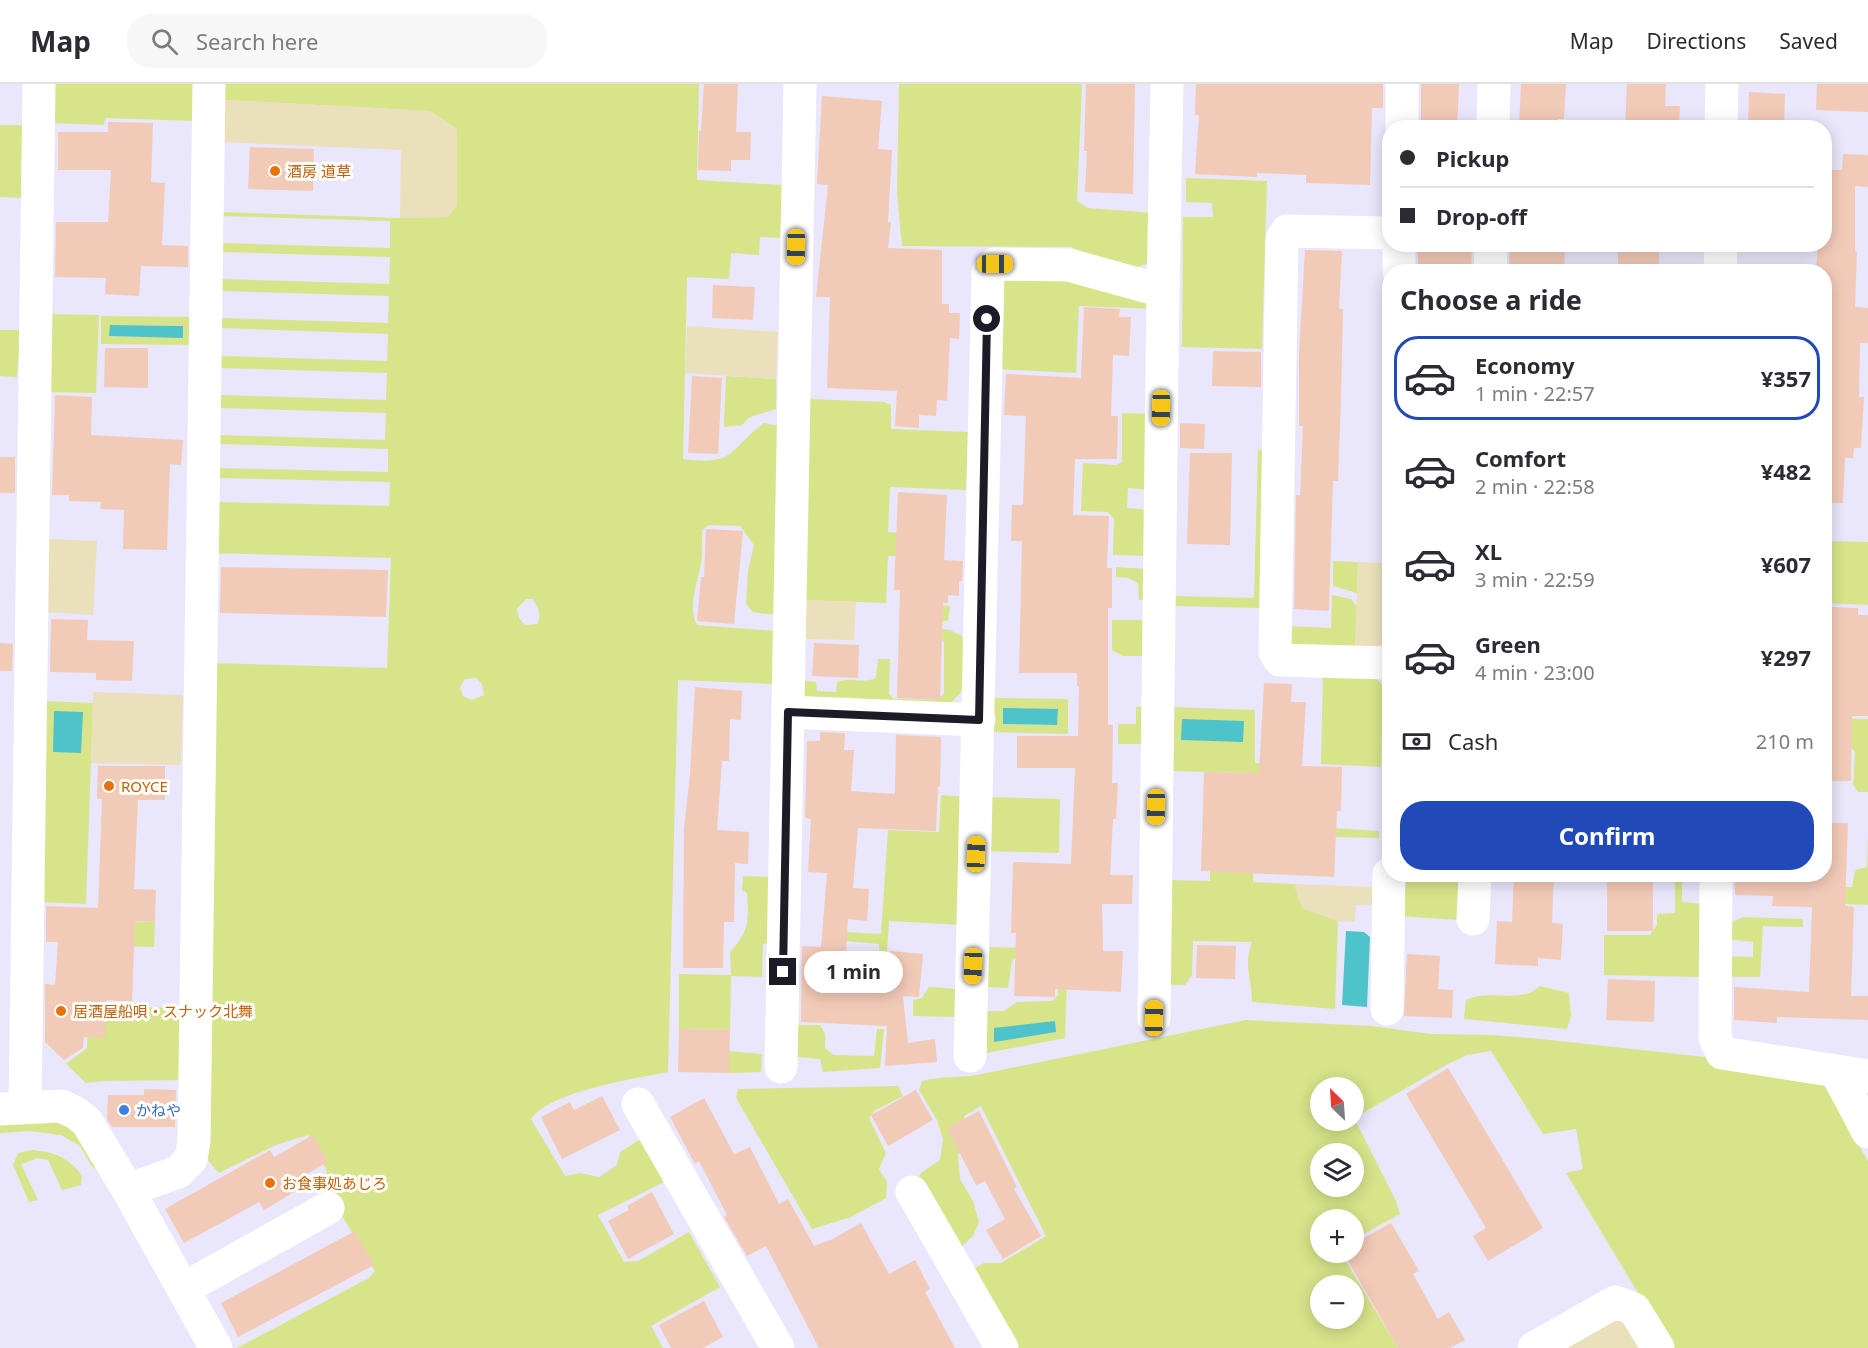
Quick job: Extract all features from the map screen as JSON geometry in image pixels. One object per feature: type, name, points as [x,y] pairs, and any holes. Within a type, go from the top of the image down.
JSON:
[{"type":"street","points":[[39,84],[12,1108],[61,1106],[76,1113],[87,1122],[128,1190],[216,1348]]},
{"type":"street","points":[[128,1190],[178,1172],[191,1159],[194,1142],[209,84]]},
{"type":"street","points":[[781,1067],[800,84]]},
{"type":"street","points":[[1154,1018],[1167,84]]},
{"type":"street","points":[[1401,120],[1402,84]]},
{"type":"street","points":[[1493,120],[1494,84]]},
{"type":"street","points":[[1721,120],[1722,84]]},
{"type":"street","points":[[1382,233],[1287,231],[1282,239],[1275,652],[1280,660],[1382,663]]},
{"type":"street","points":[[970,1056],[988,272],[995,264],[1069,265],[1163,291]]},
{"type":"street","points":[[788,712],[979,720]]},
{"type":"street","points":[[1387,1009],[1389,882]]},
{"type":"street","points":[[1473,919],[1475,882]]},
{"type":"street","points":[[1716,882],[1715,1038],[1722,1053],[1868,1076]]},
{"type":"street","points":[[1836,1071],[1868,1132]]},
{"type":"street","points":[[638,1104],[778,1348]]},
{"type":"street","points":[[912,1192],[1002,1348]]},
{"type":"street","points":[[183,1289],[328,1208]]},
{"type":"street","points":[[1534,1348],[1615,1302],[1634,1309],[1658,1348]]},
{"type":"green space","points":[[51,84],[196,84],[195,121],[105,118],[104,125],[51,123]]},
{"type":"green space","points":[[220,84],[699,84],[697,180],[783,185],[780,238],[760,237],[759,255],[731,253],[729,279],[687,277],[683,459],[700,461],[722,458],[730,454],[764,423],[778,426],[776,615],[753,612],[746,604],[748,571],[754,545],[740,526],[709,525],[702,530],[702,560],[693,605],[697,625],[775,631],[775,684],[678,680],[668,1072],[574,1094],[541,1109],[531,1119],[565,1176],[580,1173],[599,1177],[617,1165],[620,1152],[641,1139],[664,1182],[598,1215],[624,1262],[638,1261],[689,1232],[720,1287],[651,1326],[663,1348],[237,1348],[369,1278],[375,1271],[331,1197],[326,1169],[308,1135],[276,1145],[219,1173],[203,1155],[213,663],[387,668],[391,558],[211,553],[220,212],[400,218],[447,217],[457,205],[457,129],[430,111],[225,100]],"holes":[[[224,216],[390,221],[390,248],[223,243]],[[223,252],[390,257],[389,284],[222,279]],[[222,291],[389,296],[388,323],[221,318]],[[221,328],[388,334],[387,361],[221,356]],[[220,368],[387,373],[386,400],[219,395]],[[219,408],[386,413],[385,440],[218,435]],[[218,444],[388,449],[388,472],[217,468]],[[219,478],[390,482],[389,506],[218,502]],[[526,599],[533,599],[539,611],[537,624],[525,625],[519,618],[517,609]],[[476,678],[482,684],[484,695],[472,700],[463,696],[460,687],[465,679]]]},
{"type":"green space","points":[[899,84],[1082,84],[1077,201],[1088,208],[1154,213],[1151,262],[1137,267],[1081,254],[1072,247],[902,246],[897,193]]},
{"type":"green space","points":[[0,125],[25,125],[25,198],[0,197]]},
{"type":"green space","points":[[1186,178],[1267,181],[1262,349],[1182,347],[1183,217],[1213,217],[1212,203],[1186,202]]},
{"type":"green space","points":[[1009,274],[1063,275],[1135,293],[1156,309],[1079,306],[1076,373],[996,369],[999,286]]},
{"type":"green space","points":[[47,314],[99,315],[96,393],[45,392]]},
{"type":"green space","points":[[101,316],[191,317],[191,345],[101,344]],"holes":[[[110,325],[182,326],[183,337],[110,336]]]},
{"type":"green space","points":[[0,330],[21,330],[17,377],[0,376]]},
{"type":"green space","points":[[726,376],[776,379],[776,409],[750,417],[742,425],[724,427]]},
{"type":"green space","points":[[810,399],[884,402],[891,405],[891,429],[968,432],[966,490],[890,487],[888,532],[933,535],[934,556],[888,556],[886,603],[804,600]]},
{"type":"green space","points":[[1122,413],[1153,414],[1152,490],[1128,488],[1127,508],[1151,510],[1151,556],[1113,555],[1114,519],[1108,512],[1081,511],[1083,463],[1116,465],[1122,462]]},
{"type":"green space","points":[[1263,449],[1260,608],[1175,606],[1175,596],[1254,598],[1258,451]]},
{"type":"green space","points":[[1832,541],[1868,542],[1868,605],[1832,603]]},
{"type":"green space","points":[[1333,561],[1358,562],[1357,593],[1333,586]]},
{"type":"green space","points":[[1116,567],[1149,569],[1149,600],[1139,600],[1138,583],[1128,578],[1116,577]]},
{"type":"green space","points":[[1332,595],[1351,599],[1357,606],[1355,651],[1293,648],[1288,638],[1288,626],[1331,628]]},
{"type":"green space","points":[[917,605],[950,606],[948,621],[932,621],[933,627]]},
{"type":"green space","points":[[1112,620],[1146,620],[1146,656],[1123,656],[1112,650]]},
{"type":"green space","points":[[933,627],[950,630],[962,636],[965,648],[962,691],[948,706],[807,701],[798,686],[797,680],[816,682],[817,691],[836,692],[837,682],[876,678],[878,659],[890,659],[889,694],[894,699],[936,700],[944,694],[944,642]]},
{"type":"green space","points":[[1323,674],[1374,676],[1382,685],[1381,767],[1321,764]]},
{"type":"green space","points":[[993,698],[1068,699],[1068,734],[992,732]],"holes":[[[1003,709],[1057,709],[1057,725],[1003,724]]]},
{"type":"green space","points":[[43,701],[93,703],[86,904],[37,902]]},
{"type":"green space","points":[[1136,707],[1148,707],[1145,744],[1118,744],[1118,724],[1136,724]]},
{"type":"green space","points":[[1172,707],[1255,710],[1255,763],[1284,763],[1286,825],[1379,831],[1379,838],[1254,835],[1253,882],[1294,884],[1302,908],[1338,921],[1335,1009],[1252,1002],[1248,958],[1252,942],[1193,941],[1192,975],[1185,985],[1167,985],[1166,880],[1210,881],[1210,871],[1247,872],[1249,773],[1169,771]]},
{"type":"green space","points":[[1832,718],[1868,719],[1868,792],[1858,792],[1853,785],[1855,752],[1832,727]]},
{"type":"green space","points":[[941,795],[967,797],[961,925],[889,921],[885,984],[879,984],[879,944],[845,941],[844,932],[881,934],[888,830],[939,832]]},
{"type":"green space","points":[[988,797],[1060,799],[1059,853],[986,851]]},
{"type":"green space","points":[[1868,834],[1868,905],[1823,903],[1823,888],[1852,887],[1855,870],[1867,867]]},
{"type":"green space","points":[[743,876],[769,877],[769,942],[763,944],[762,977],[731,976],[730,1030],[679,1029],[679,974],[731,975],[730,952],[741,938],[748,918],[747,893],[742,890]]},
{"type":"green space","points":[[1400,882],[1461,882],[1459,920],[1398,916]]},
{"type":"green space","points":[[1675,882],[1682,882],[1682,902],[1706,904],[1703,977],[1604,975],[1604,935],[1650,935],[1657,925],[1657,914],[1675,913]]},
{"type":"green space","points":[[1744,917],[1803,919],[1803,927],[1763,926],[1760,977],[1727,977],[1726,956],[1753,957],[1753,942],[1727,939],[1729,923]]},
{"type":"green space","points":[[93,920],[155,922],[154,947],[92,945]]},
{"type":"green space","points":[[990,947],[1068,949],[1065,1038],[987,1053],[987,1011],[1004,1011],[1017,1002],[1052,1001],[1058,995],[1059,960],[1020,953],[1012,961],[1008,988],[986,987]]},
{"type":"green space","points":[[1540,986],[1569,993],[1571,1016],[1567,1029],[1464,1019],[1466,1000],[1485,995],[1523,995]]},
{"type":"green space","points":[[929,987],[957,989],[957,1017],[913,1016],[913,1000],[922,998]]},
{"type":"green space","points":[[89,1006],[184,1008],[183,1080],[86,1083],[66,1064],[87,1048]]},
{"type":"green space","points":[[1246,1020],[1371,1026],[1431,1034],[1541,1039],[1705,1057],[1819,1077],[1868,1161],[1868,1348],[1671,1348],[1566,1173],[1583,1169],[1576,1129],[1543,1134],[1491,1051],[1467,1055],[1448,1064],[1364,1112],[1364,1077],[1310,1077],[1310,1131],[1361,1131],[1396,1201],[1400,1214],[1364,1234],[1364,1209],[1310,1209],[1310,1263],[1347,1263],[1354,1275],[1310,1275],[1310,1329],[1364,1329],[1364,1291],[1398,1348],[1011,1348],[973,1269],[984,1263],[1001,1263],[1046,1236],[981,1106],[964,1116],[967,1131],[958,1155],[960,1179],[973,1201],[979,1222],[973,1236],[962,1246],[946,1245],[915,1183],[921,1173],[940,1160],[943,1139],[937,1120],[919,1090],[922,1081],[977,1075]]},
{"type":"green space","points":[[798,1025],[820,1025],[825,1034],[825,1048],[834,1055],[874,1056],[877,1029],[884,1029],[880,1068],[823,1072],[820,1059],[797,1057]]},
{"type":"green space","points":[[729,1051],[762,1054],[761,1072],[729,1073]]},
{"type":"green space","points":[[898,1086],[903,1096],[874,1111],[869,1118],[886,1153],[879,1169],[887,1182],[886,1198],[851,1217],[812,1229],[736,1098],[738,1089]]},
{"type":"green space","points":[[42,1118],[74,1124],[105,1177],[91,1165],[80,1146],[61,1135],[30,1131],[0,1133],[0,1123]]},
{"type":"green space","points":[[32,1150],[54,1154],[72,1164],[82,1176],[81,1185],[62,1190],[48,1160],[38,1158],[21,1164],[38,1200],[29,1202],[13,1165],[18,1153]]},
{"type":"sand","points":[[225,100],[430,111],[457,129],[457,206],[447,217],[400,218],[401,150],[223,142]]},
{"type":"sand","points":[[687,326],[778,332],[776,379],[685,373]]},
{"type":"sand","points":[[48,539],[97,541],[93,615],[44,612]]},
{"type":"sand","points":[[1358,562],[1382,563],[1382,643],[1374,652],[1355,651]]},
{"type":"sand","points":[[804,600],[856,602],[854,640],[803,639]]},
{"type":"sand","points":[[93,692],[183,695],[181,765],[91,763]]},
{"type":"sand","points":[[1294,884],[1377,887],[1377,899],[1370,905],[1356,905],[1355,922],[1338,921],[1302,908]]},
{"type":"sand","points":[[1608,1316],[1627,1322],[1642,1348],[1568,1348],[1565,1342]]},
{"type":"water","points":[[110,325],[183,326],[183,338],[109,336]]},
{"type":"water","points":[[1003,708],[1058,709],[1057,725],[1003,724]]},
{"type":"water","points":[[54,711],[83,712],[81,753],[53,752]]},
{"type":"water","points":[[1182,719],[1244,721],[1243,742],[1181,740]]},
{"type":"water","points":[[1346,931],[1364,932],[1370,937],[1367,1007],[1342,1005]]},
{"type":"water","points":[[1055,1021],[1056,1032],[994,1042],[994,1028]]},
{"type":"building","points":[[704,84],[738,84],[736,132],[751,132],[750,160],[731,160],[731,171],[698,170]]},
{"type":"building","points":[[1086,84],[1135,84],[1133,194],[1085,192]]},
{"type":"building","points":[[1196,84],[1383,84],[1383,108],[1372,108],[1370,185],[1306,183],[1306,175],[1257,173],[1257,177],[1195,174],[1199,115],[1195,115]]},
{"type":"building","points":[[1421,84],[1459,84],[1457,120],[1421,120]]},
{"type":"building","points":[[1521,84],[1566,84],[1564,119],[1519,120]]},
{"type":"building","points":[[1627,84],[1666,84],[1665,106],[1680,106],[1679,120],[1625,120]]},
{"type":"building","points":[[1817,84],[1868,84],[1868,112],[1816,110]]},
{"type":"building","points":[[1749,92],[1785,94],[1784,120],[1748,120]]},
{"type":"building","points":[[822,96],[882,101],[878,149],[892,150],[888,222],[891,222],[888,248],[942,250],[942,304],[949,304],[949,313],[960,313],[959,339],[950,338],[947,401],[937,400],[936,416],[919,415],[919,428],[895,426],[897,391],[827,388],[830,297],[816,297],[828,185],[817,184]]},
{"type":"building","points":[[108,122],[153,123],[151,182],[165,183],[162,245],[188,246],[188,267],[141,266],[139,296],[105,294],[106,278],[55,277],[56,222],[108,222],[111,170],[58,170],[58,132],[108,132]]},
{"type":"building","points":[[250,147],[314,149],[313,191],[248,189]]},
{"type":"building","points":[[1843,154],[1868,155],[1868,187],[1855,186],[1855,251],[1857,252],[1855,307],[1868,308],[1868,343],[1860,343],[1859,397],[1864,397],[1861,448],[1854,448],[1853,458],[1845,458],[1843,503],[1832,503],[1832,264],[1817,264],[1817,252],[1832,252],[1832,170],[1842,170]]},
{"type":"building","points":[[1305,250],[1342,251],[1339,309],[1343,309],[1341,398],[1338,481],[1333,481],[1329,611],[1294,609],[1296,495],[1300,495],[1303,426],[1299,426],[1299,353]]},
{"type":"building","points":[[1418,252],[1472,252],[1471,264],[1418,264]]},
{"type":"building","points":[[1510,252],[1565,252],[1564,264],[1509,264]]},
{"type":"building","points":[[1618,252],[1659,252],[1659,264],[1618,264]]},
{"type":"building","points":[[713,285],[755,287],[753,320],[712,318]]},
{"type":"building","points":[[1084,307],[1120,309],[1119,317],[1131,317],[1129,356],[1113,355],[1111,416],[1118,416],[1117,459],[1075,459],[1073,515],[1109,516],[1107,568],[1112,568],[1112,608],[1108,608],[1108,725],[1113,725],[1112,783],[1118,783],[1116,819],[1113,819],[1110,875],[1133,875],[1132,904],[1102,904],[1103,951],[1123,951],[1121,992],[1055,989],[1055,997],[1014,996],[1016,933],[1011,933],[1013,862],[1071,864],[1075,768],[1017,768],[1017,736],[1078,736],[1079,686],[1077,686],[1077,673],[1019,673],[1022,541],[1011,541],[1012,505],[1023,505],[1026,416],[1004,415],[1006,374],[1081,378]]},
{"type":"building","points":[[105,348],[148,348],[148,388],[104,387]]},
{"type":"building","points":[[1213,351],[1261,352],[1261,387],[1212,386]]},
{"type":"building","points":[[692,376],[722,378],[718,454],[688,453]]},
{"type":"building","points":[[55,395],[92,397],[91,435],[183,440],[181,465],[170,464],[167,550],[123,549],[124,510],[100,509],[101,502],[69,501],[69,495],[52,495]]},
{"type":"building","points":[[1180,423],[1205,424],[1204,449],[1180,448]]},
{"type":"building","points":[[1190,453],[1232,453],[1230,545],[1187,544]]},
{"type":"building","points":[[0,457],[15,457],[15,493],[0,493]]},
{"type":"building","points":[[898,492],[947,495],[944,560],[963,561],[959,596],[948,595],[948,603],[943,603],[940,700],[897,698],[900,590],[894,590]]},
{"type":"building","points":[[706,529],[743,531],[734,624],[697,621],[701,577],[704,577]]},
{"type":"building","points":[[221,567],[388,570],[386,617],[220,613]]},
{"type":"building","points":[[1832,607],[1858,608],[1858,615],[1868,615],[1868,716],[1852,716],[1851,781],[1832,781]]},
{"type":"building","points":[[51,619],[88,620],[87,640],[134,641],[132,681],[96,680],[96,673],[50,672]]},
{"type":"building","points":[[0,643],[13,644],[12,671],[0,671]]},
{"type":"building","points":[[814,643],[859,645],[858,678],[812,676]]},
{"type":"building","points":[[1264,683],[1292,684],[1291,702],[1306,702],[1302,766],[1342,767],[1341,811],[1337,811],[1334,877],[1201,871],[1204,772],[1259,773]]},
{"type":"building","points":[[695,687],[742,691],[741,720],[730,719],[729,761],[722,761],[717,830],[749,832],[748,864],[735,863],[734,922],[724,922],[723,968],[683,968],[684,829]]},
{"type":"building","points":[[820,732],[845,733],[844,750],[854,750],[851,791],[895,794],[896,735],[941,737],[936,831],[858,828],[853,888],[869,889],[867,921],[848,919],[844,988],[887,991],[890,951],[923,954],[919,997],[903,996],[908,1043],[935,1039],[937,1062],[885,1066],[887,1026],[801,1022],[802,946],[821,947],[827,873],[808,872],[811,819],[805,818],[807,741],[820,741]]},
{"type":"building","points":[[98,766],[165,766],[165,800],[138,800],[134,889],[156,890],[155,922],[135,921],[132,1002],[107,1000],[105,1038],[84,1037],[83,1048],[64,1060],[45,1042],[45,984],[55,985],[58,942],[46,942],[46,906],[98,908],[102,799],[97,799]]},
{"type":"building","points":[[1832,823],[1848,823],[1845,906],[1854,907],[1851,996],[1868,996],[1868,1020],[1777,1017],[1777,1023],[1734,1020],[1734,987],[1809,992],[1812,907],[1772,906],[1773,896],[1735,895],[1735,882],[1832,882]]},
{"type":"building","points":[[1514,882],[1554,882],[1552,923],[1563,924],[1561,960],[1538,958],[1538,966],[1495,964],[1497,921],[1512,922]]},
{"type":"building","points":[[1607,882],[1653,882],[1653,931],[1607,931]]},
{"type":"building","points":[[1197,945],[1236,946],[1235,979],[1196,978]]},
{"type":"building","points":[[1407,954],[1440,956],[1438,989],[1453,990],[1452,1018],[1404,1016]]},
{"type":"building","points":[[1608,979],[1655,981],[1654,1022],[1606,1020]]},
{"type":"building","points":[[679,1029],[730,1030],[729,1073],[678,1072]]},
{"type":"building","points":[[1448,1068],[1543,1228],[1488,1261],[1473,1236],[1486,1228],[1406,1094]]},
{"type":"building","points":[[144,1089],[176,1090],[175,1127],[112,1127],[107,1119],[108,1095],[144,1095]]},
{"type":"building","points":[[916,1090],[933,1120],[888,1146],[871,1115]]},
{"type":"building","points":[[602,1096],[620,1130],[562,1159],[541,1117],[570,1102],[574,1110]]},
{"type":"building","points":[[704,1098],[734,1154],[750,1147],[779,1204],[788,1199],[814,1246],[833,1239],[861,1223],[889,1274],[915,1260],[930,1289],[925,1292],[955,1348],[819,1348],[766,1246],[747,1256],[724,1217],[727,1215],[699,1161],[695,1164],[670,1117]]},
{"type":"building","points":[[979,1111],[1017,1187],[1014,1189],[1041,1236],[1003,1259],[986,1230],[1005,1219],[985,1181],[976,1185],[947,1128]]},
{"type":"building","points":[[313,1135],[328,1162],[289,1184],[294,1192],[264,1210],[259,1202],[184,1243],[165,1209],[270,1150],[274,1157]]},
{"type":"building","points":[[652,1192],[674,1234],[628,1259],[608,1221],[629,1210],[627,1206]]},
{"type":"building","points":[[1391,1223],[1419,1271],[1413,1274],[1438,1319],[1449,1312],[1465,1340],[1450,1348],[1398,1348],[1364,1289],[1364,1275],[1356,1275],[1349,1263],[1364,1263],[1364,1238]]},
{"type":"building","points":[[355,1231],[374,1265],[238,1337],[221,1303]]},
{"type":"building","points":[[704,1301],[723,1337],[703,1348],[671,1348],[659,1325]]},
{"type":"place","name":"酒房 道草","points":[[275,171]]},
{"type":"place","name":"ROYCE","points":[[109,786]]},
{"type":"place","name":"居酒屋船唄・スナック北舞","points":[[61,1011]]},
{"type":"place","name":"かねや","points":[[124,1110]]},
{"type":"place","name":"お食事処あじろ","points":[[270,1183]]},
{"type":"route","points":[[783,972],[788,712],[979,720],[987,319]]}]
